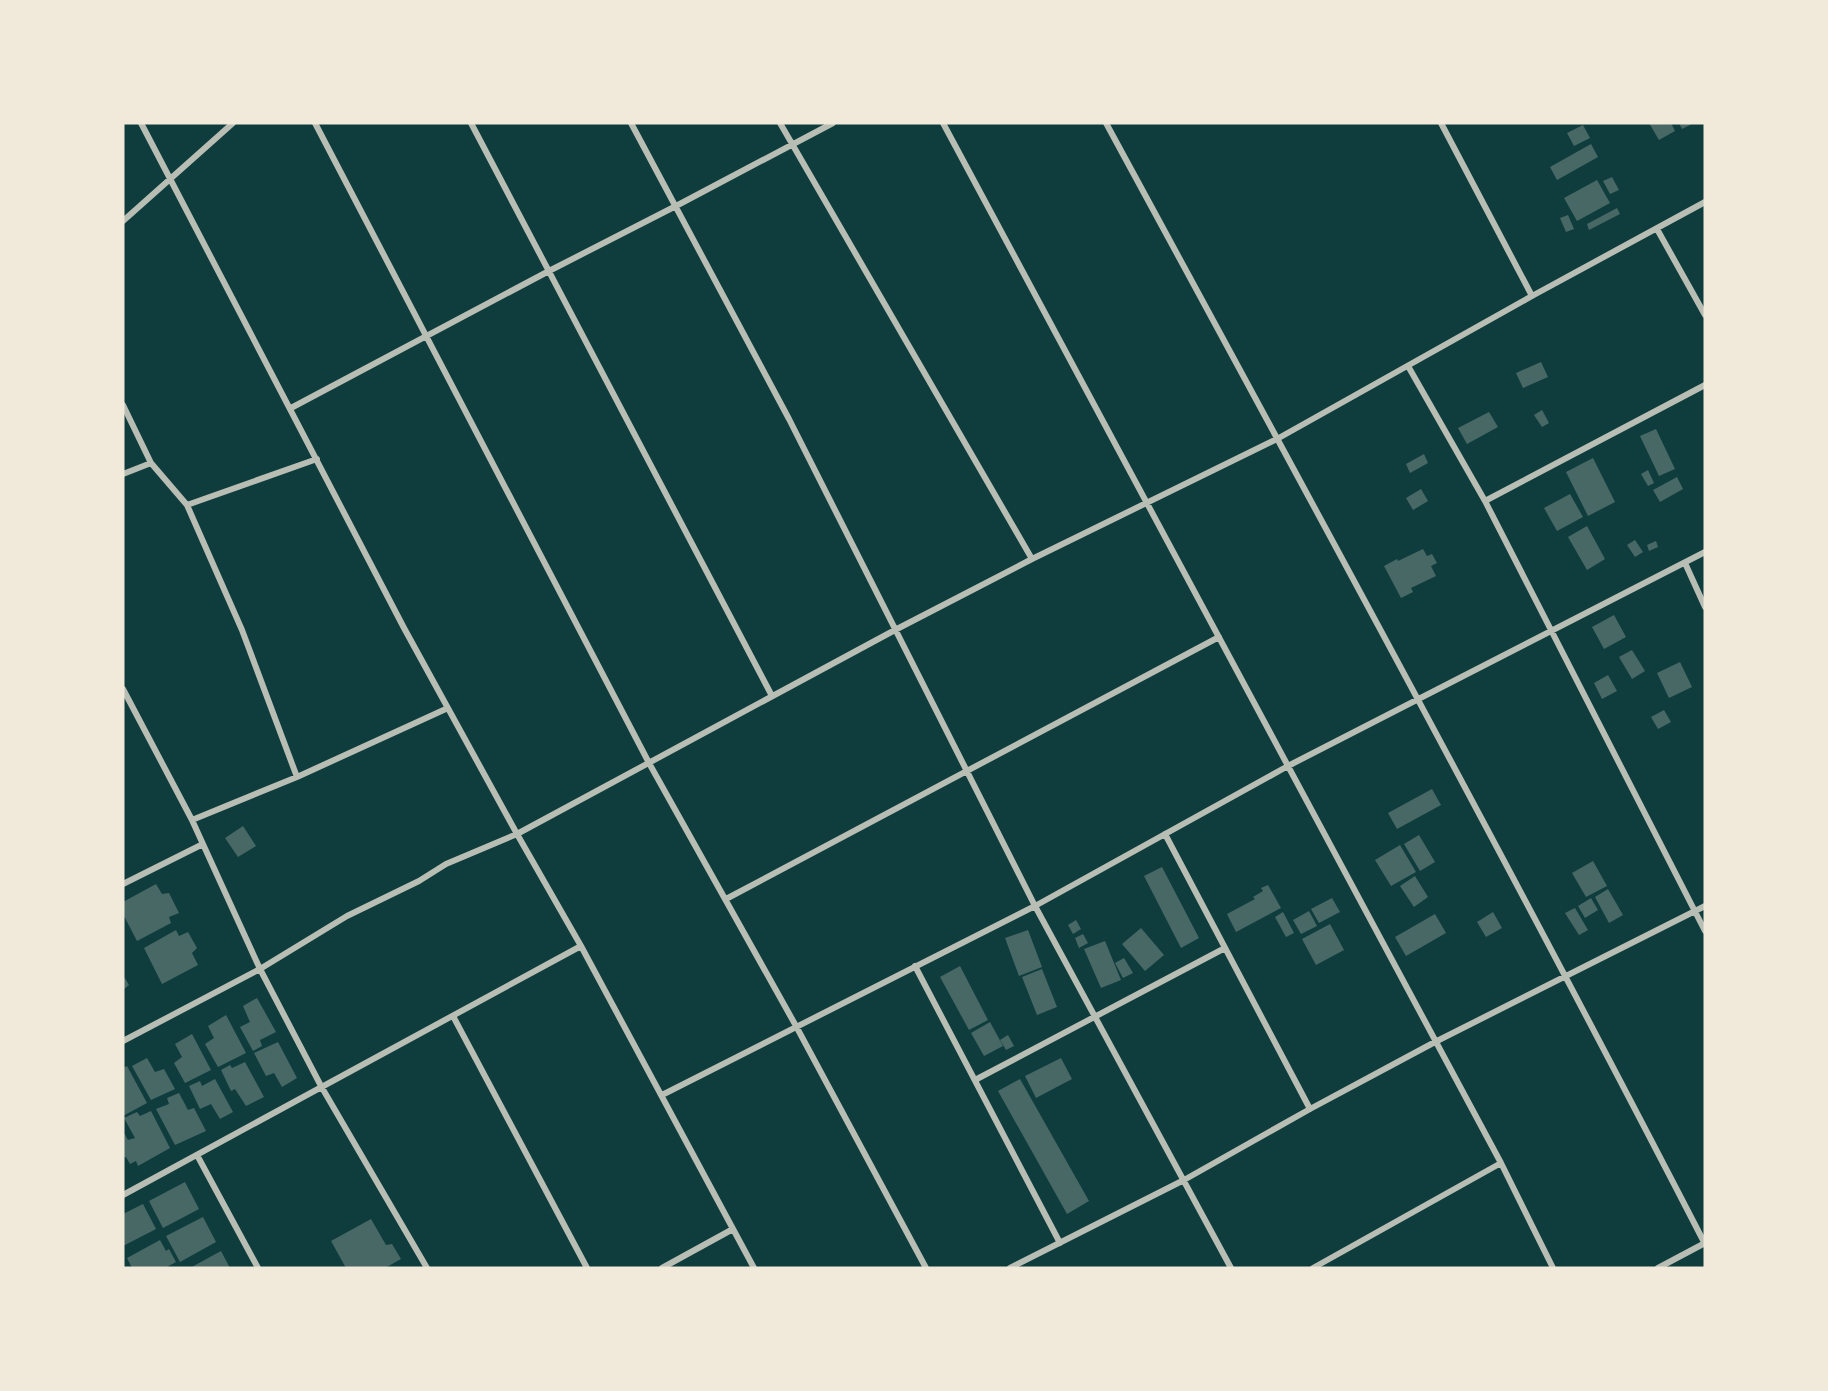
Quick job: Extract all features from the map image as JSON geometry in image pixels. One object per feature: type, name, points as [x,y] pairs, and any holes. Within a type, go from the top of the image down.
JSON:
[{"type":"street","points":[[141,123],[404,628],[581,946],[754,1268]]},
{"type":"street","points":[[123,221],[233,123]]},
{"type":"street","points":[[315,123],[649,763],[796,1026],[926,1268]]},
{"type":"street","points":[[471,123],[772,696]]},
{"type":"street","points":[[631,123],[789,419],[1035,906],[1231,1268]]},
{"type":"street","points":[[780,123],[1032,558]]},
{"type":"street","points":[[291,408],[833,123]]},
{"type":"street","points":[[943,123],[1501,1163],[1553,1268]]},
{"type":"street","points":[[1106,123],[1565,977],[1705,1243],[1658,1268]]},
{"type":"street","points":[[1441,123],[1532,296]]},
{"type":"street","points":[[123,1041],[260,969],[347,916],[446,864],[517,834],[1032,558],[1277,439],[1705,202]]},
{"type":"street","points":[[1657,229],[1705,315]]},
{"type":"street","points":[[1408,366],[1485,501],[1550,632],[1705,931]]},
{"type":"street","points":[[1485,501],[1705,385]]},
{"type":"street","points":[[123,405],[151,463],[187,505],[243,630],[297,777]]},
{"type":"street","points":[[187,505],[317,459]]},
{"type":"street","points":[[123,474],[151,463]]},
{"type":"street","points":[[662,1095],[1035,906],[1288,766],[1705,552]]},
{"type":"street","points":[[1685,563],[1705,608]]},
{"type":"street","points":[[726,899],[1219,637]]},
{"type":"street","points":[[123,689],[192,820],[260,969],[321,1086],[427,1268]]},
{"type":"street","points":[[192,820],[297,777],[448,708]]},
{"type":"street","points":[[1165,834],[1310,1109]]},
{"type":"street","points":[[123,884],[203,844]]},
{"type":"street","points":[[1010,1268],[1184,1180],[1435,1042],[1705,906]]},
{"type":"street","points":[[123,1195],[581,946]]},
{"type":"street","points":[[975,1080],[1225,948]]},
{"type":"street","points":[[915,966],[1060,1243]]},
{"type":"street","points":[[453,1016],[587,1268]]},
{"type":"street","points":[[197,1155],[258,1268]]},
{"type":"street","points":[[1313,1268],[1501,1163]]},
{"type":"street","points":[[662,1268],[734,1229]]},
{"type":"building","points":[[1649,123],[1671,123],[1675,131],[1659,140]]},
{"type":"building","points":[[1679,123],[1694,123],[1682,129]]},
{"type":"building","points":[[1583,125],[1590,138],[1574,146],[1567,133]]},
{"type":"building","points":[[1591,144],[1598,157],[1557,180],[1550,167]]},
{"type":"building","points":[[1612,177],[1619,190],[1610,194],[1603,181]]},
{"type":"building","points":[[1597,180],[1610,203],[1577,221],[1564,198]]},
{"type":"building","points":[[1617,208],[1620,214],[1589,230],[1587,224]]},
{"type":"building","points":[[1568,215],[1574,229],[1566,232],[1560,218]]},
{"type":"building","points":[[1541,362],[1548,377],[1523,388],[1516,373]]},
{"type":"building","points":[[1542,410],[1549,423],[1542,427],[1534,415]]},
{"type":"building","points":[[1489,412],[1498,427],[1467,444],[1458,428]]},
{"type":"building","points":[[1656,429],[1675,469],[1659,476],[1640,436]]},
{"type":"building","points":[[1424,454],[1428,463],[1410,473],[1406,464]]},
{"type":"building","points":[[1593,458],[1615,502],[1588,516],[1566,472]]},
{"type":"building","points":[[1648,470],[1654,483],[1648,486],[1641,474]]},
{"type":"building","points":[[1677,477],[1683,489],[1660,502],[1653,490]]},
{"type":"building","points":[[1421,489],[1428,501],[1413,510],[1406,498]]},
{"type":"building","points":[[1570,494],[1583,517],[1557,531],[1544,508]]},
{"type":"building","points":[[1587,526],[1605,559],[1587,570],[1568,537]]},
{"type":"building","points":[[1635,540],[1643,552],[1635,557],[1627,545]]},
{"type":"building","points":[[1656,541],[1658,547],[1649,551],[1647,545]]},
{"type":"building","points":[[1423,549],[1427,556],[1432,554],[1437,563],[1431,566],[1436,576],[1411,588],[1413,592],[1401,598],[1384,566]]},
{"type":"building","points":[[1614,615],[1626,637],[1604,649],[1592,627]]},
{"type":"building","points":[[1632,650],[1645,671],[1632,679],[1619,657]]},
{"type":"building","points":[[1680,662],[1692,687],[1669,698],[1657,673]]},
{"type":"building","points":[[1608,675],[1617,691],[1602,699],[1594,683]]},
{"type":"building","points":[[1664,710],[1671,722],[1658,729],[1651,717]]},
{"type":"building","points":[[1432,789],[1441,805],[1397,829],[1388,813]]},
{"type":"building","points":[[243,826],[256,846],[238,857],[225,838]]},
{"type":"building","points":[[1419,835],[1435,862],[1420,871],[1404,844]]},
{"type":"building","points":[[1400,845],[1416,872],[1391,886],[1375,860]]},
{"type":"building","points":[[1593,861],[1607,886],[1586,897],[1572,873]]},
{"type":"building","points":[[1162,867],[1199,938],[1181,948],[1144,876]]},
{"type":"building","points":[[1415,876],[1428,897],[1414,907],[1400,886]]},
{"type":"building","points":[[156,884],[162,894],[169,893],[179,913],[169,917],[171,923],[137,941],[123,914],[123,902]]},
{"type":"building","points":[[1268,885],[1281,908],[1236,932],[1227,914],[1255,899],[1253,897],[1263,891],[1261,888]]},
{"type":"building","points":[[1608,889],[1623,915],[1609,923],[1595,897]]},
{"type":"building","points":[[1332,898],[1340,912],[1319,923],[1311,909]]},
{"type":"building","points":[[1591,898],[1598,910],[1585,918],[1578,906]]},
{"type":"building","points":[[1575,908],[1588,930],[1579,935],[1565,913]]},
{"type":"building","points":[[1309,911],[1317,926],[1301,934],[1293,920]]},
{"type":"building","points":[[1283,912],[1294,933],[1286,937],[1275,917]]},
{"type":"building","points":[[1493,912],[1502,928],[1486,937],[1477,922]]},
{"type":"building","points":[[1435,914],[1446,933],[1406,956],[1395,937]]},
{"type":"building","points":[[1076,920],[1081,929],[1073,934],[1068,925]]},
{"type":"building","points":[[1330,924],[1344,950],[1316,965],[1302,939]]},
{"type":"building","points":[[1141,928],[1164,955],[1145,971],[1122,944]]},
{"type":"building","points":[[176,930],[179,936],[188,932],[197,948],[192,953],[198,965],[162,984],[144,948]]},
{"type":"building","points":[[1028,930],[1042,967],[1019,976],[1005,938]]},
{"type":"building","points":[[1083,934],[1088,943],[1079,948],[1075,938]]},
{"type":"building","points":[[1105,941],[1121,980],[1101,988],[1084,949]]},
{"type":"building","points":[[1124,958],[1133,973],[1123,978],[1115,963]]},
{"type":"building","points":[[960,966],[988,1020],[969,1030],[940,977]]},
{"type":"building","points":[[1042,969],[1057,1007],[1037,1015],[1022,977]]},
{"type":"building","points":[[123,975],[129,985],[123,990]]},
{"type":"building","points":[[257,998],[276,1032],[260,1040],[262,1046],[253,1051],[240,1027],[250,1022],[243,1006]]},
{"type":"building","points":[[226,1015],[246,1053],[218,1067],[205,1044],[214,1038],[208,1026]]},
{"type":"building","points":[[990,1022],[1003,1046],[984,1056],[971,1033]]},
{"type":"building","points":[[192,1034],[211,1070],[185,1083],[174,1063],[182,1057],[175,1044]]},
{"type":"building","points":[[1008,1035],[1014,1046],[1006,1050],[1000,1040]]},
{"type":"building","points":[[278,1042],[297,1078],[282,1087],[274,1073],[266,1076],[254,1053]]},
{"type":"building","points":[[147,1058],[155,1072],[164,1069],[175,1089],[151,1100],[132,1066]]},
{"type":"building","points":[[1061,1058],[1072,1079],[1036,1098],[1025,1076]]},
{"type":"building","points":[[245,1062],[264,1097],[246,1106],[235,1089],[231,1091],[221,1070],[230,1065],[232,1068]]},
{"type":"building","points":[[127,1066],[147,1103],[123,1116],[123,1068]]},
{"type":"building","points":[[215,1079],[233,1112],[220,1119],[211,1104],[200,1109],[189,1086],[200,1081],[202,1086]]},
{"type":"building","points":[[1020,1079],[1089,1201],[1067,1214],[998,1091]]},
{"type":"building","points":[[179,1093],[188,1110],[194,1108],[206,1131],[175,1145],[156,1109],[169,1104],[167,1098]]},
{"type":"building","points":[[151,1111],[170,1148],[138,1166],[136,1161],[130,1164],[126,1157],[123,1158],[123,1131],[128,1140],[135,1138],[124,1118],[137,1112],[140,1116]]},
{"type":"building","points":[[185,1182],[199,1209],[163,1228],[149,1201]]},
{"type":"building","points":[[143,1204],[156,1229],[123,1246],[123,1214]]},
{"type":"building","points":[[203,1217],[216,1242],[180,1262],[166,1236]]},
{"type":"building","points":[[371,1219],[386,1245],[392,1244],[401,1259],[385,1268],[346,1268],[331,1241]]},
{"type":"building","points":[[160,1240],[166,1251],[169,1249],[176,1262],[165,1268],[132,1268],[127,1258]]},
{"type":"building","points":[[221,1251],[230,1268],[190,1268]]}]
